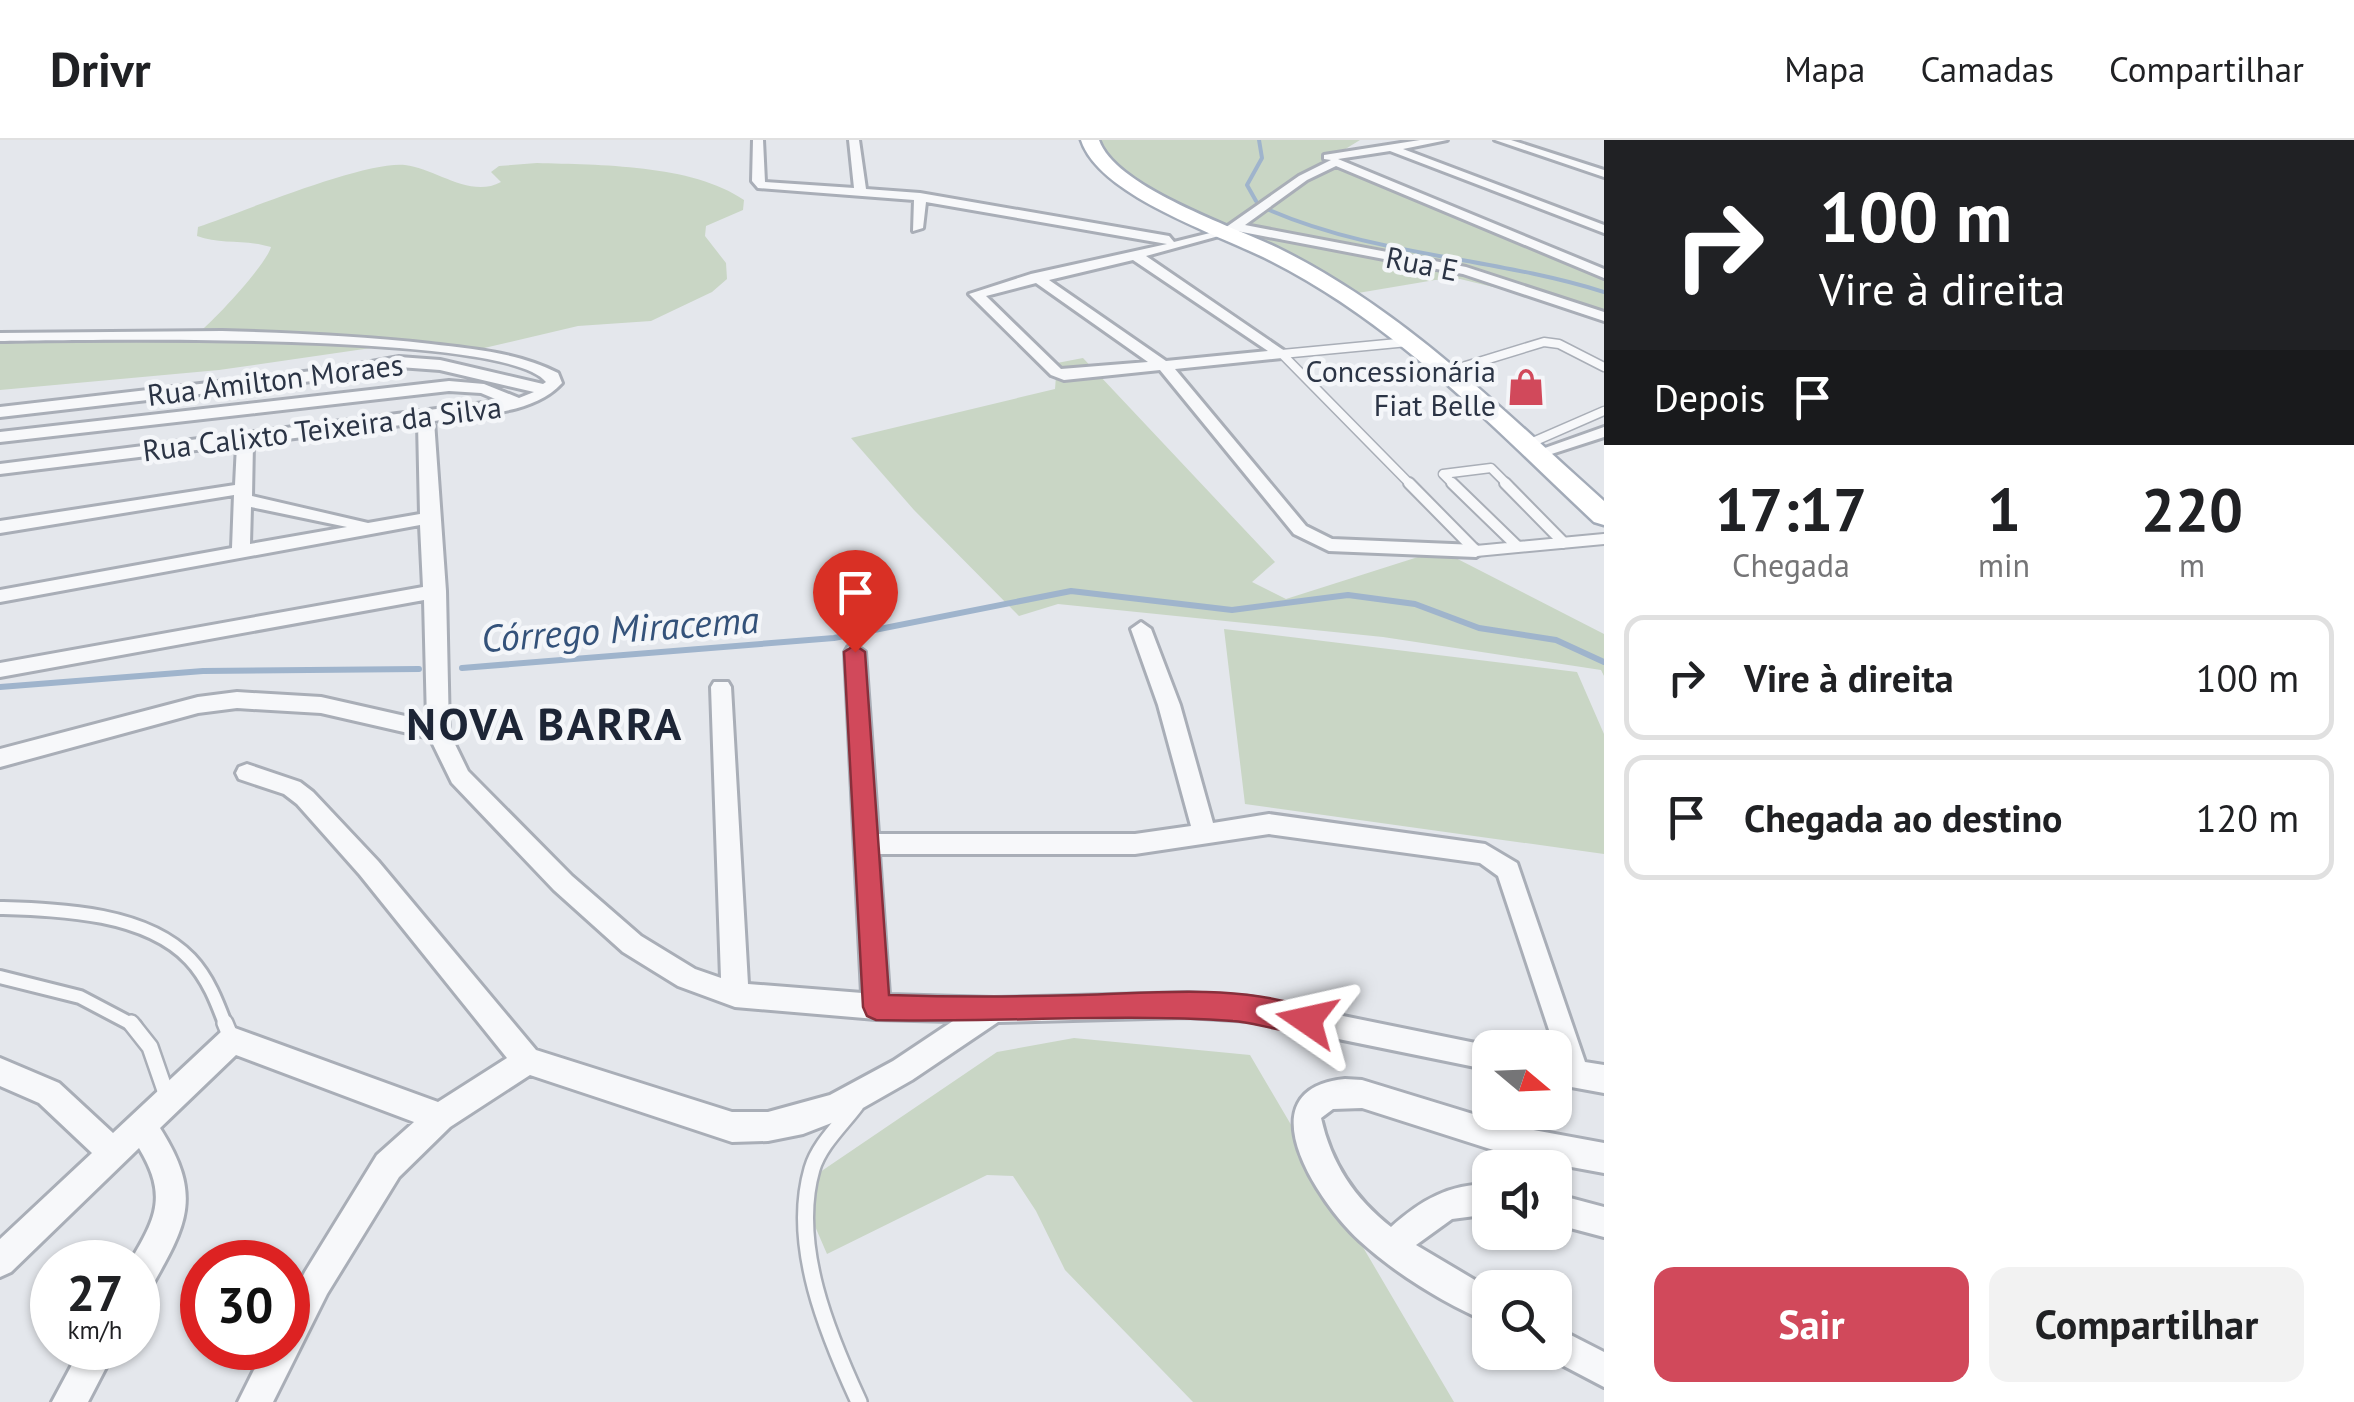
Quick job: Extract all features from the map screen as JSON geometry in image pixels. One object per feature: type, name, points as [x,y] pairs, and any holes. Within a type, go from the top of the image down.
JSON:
[{"type":"main road","points":[[1090,140],[1105,170],[1126,184],[1230,230],[1368,310],[1446,372],[1604,516]]},
{"type":"street","points":[[758,140],[758,180],[762,185],[920,197],[1106,232],[1188,242]]},
{"type":"street","points":[[854,140],[860,191]]},
{"type":"street","points":[[1282,354],[1072,376],[1056,372],[976,298],[978,291],[1230,230],[1331,153],[1355,140]]},
{"type":"street","points":[[1331,153],[1395,150],[1413,142],[1442,140]]},
{"type":"street","points":[[1500,140],[1604,174]]},
{"type":"street","points":[[1395,150],[1604,230]]},
{"type":"street","points":[[1331,153],[1604,274]]},
{"type":"street","points":[[917,228],[920,197]]},
{"type":"street","name":"Rua E","points":[[1230,230],[1466,271],[1604,317]]},
{"type":"street","points":[[1134,254],[1282,354]]},
{"type":"street","points":[[1036,277],[1164,367],[1300,530],[1311,538],[1329,544],[1476,551]]},
{"type":"street","name":"Rua Calixto Teixeira da Silva","points":[[0,337],[166,336],[394,343],[524,364],[553,376],[548,390],[519,403],[0,468]]},
{"type":"street","name":"Rua Amilton Moraes","points":[[0,412],[338,373],[399,362],[440,365],[548,390]]},
{"type":"street","points":[[0,437],[449,386],[484,389],[519,403]]},
{"type":"street","points":[[426,417],[427,518],[436,591],[438,732],[460,776],[563,883],[618,932],[688,978],[735,995],[876,1007],[994,1010],[1187,1005],[1250,1009],[1472,1053]]},
{"type":"street","points":[[1531,450],[1604,432]]},
{"type":"street","points":[[240,550],[244,440]]},
{"type":"street","points":[[0,527],[241,494],[374,527]]},
{"type":"street","points":[[0,596],[427,518]]},
{"type":"street","points":[[0,670],[436,591]]},
{"type":"street","points":[[1141,629],[1168,704],[1205,835]]},
{"type":"street","points":[[855,652],[876,1007]]},
{"type":"street","points":[[722,687],[735,995]]},
{"type":"street","points":[[0,758],[198,705],[237,700],[321,705],[438,732]]},
{"type":"street","points":[[247,773],[292,788],[305,798],[370,868],[527,1061],[732,1127],[763,1130],[864,1094],[994,1010]]},
{"type":"street","points":[[868,844],[1135,844],[1269,824],[1495,858],[1508,870],[1553,1030]]},
{"type":"street","points":[[0,1260],[232,1040],[440,1118]]},
{"type":"street","points":[[310,1295],[388,1166],[440,1118],[527,1061]]},
{"type":"street","points":[[0,1072],[52,1091],[112,1152]]},
{"type":"street","points":[[1572,1073],[1604,1079]]},
{"type":"street","points":[[1472,1296],[1365,1227],[1328,1186],[1308,1144],[1306,1114],[1322,1096],[1338,1092],[1362,1094],[1512,1141],[1604,1158]]},
{"type":"street","points":[[141,1125],[168,1165],[176,1193],[158,1240]]},
{"type":"street","points":[[1392,1246],[1440,1205],[1472,1198]]},
{"type":"street","points":[[1572,1214],[1604,1222]]},
{"type":"street","points":[[1572,1352],[1604,1370]]},
{"type":"street","points":[[69,1402],[86,1370]]},
{"type":"street","points":[[255,1402],[272,1370]]},
{"type":"lane","points":[[1282,354],[1408,342]]},
{"type":"lane","points":[[1446,372],[1544,342],[1558,344],[1604,368]]},
{"type":"lane","points":[[1282,354],[1476,551],[1604,539]]},
{"type":"lane","points":[[1531,450],[1604,412]]},
{"type":"lane","points":[[1518,547],[1443,474],[1491,468],[1564,543]]},
{"type":"lane","points":[[0,908],[38,908],[114,920],[152,935],[187,956],[204,975],[232,1040]]},
{"type":"lane","points":[[0,977],[61,990],[123,1017],[146,1039],[168,1099]]},
{"type":"lane","points":[[859,1402],[818,1291],[805,1212],[813,1166],[864,1094]]},
{"type":"green space","points":[[1095,140],[1360,140],[1326,161],[1604,276],[1604,314],[1460,279],[1352,294],[1119,179]]},
{"type":"green space","points":[[537,163],[672,173],[723,188],[744,200],[743,210],[706,226],[705,236],[726,263],[727,279],[712,292],[651,321],[578,326],[467,352],[436,347],[371,348],[219,370],[0,390],[0,341],[196,335],[250,279],[271,247],[206,239],[197,236],[198,227],[333,179],[386,166],[416,167],[477,187],[501,182],[491,172],[499,166]]},
{"type":"green space","points":[[1083,358],[1275,562],[1252,582],[1286,599],[1440,550],[1604,634],[1604,676],[1601,670],[1383,637],[1058,604],[1019,616],[914,510],[851,438],[1055,389],[1057,363]]},
{"type":"green space","points":[[1224,629],[1577,672],[1604,734],[1604,854],[1245,804]]},
{"type":"green space","points":[[1074,1038],[1250,1055],[1454,1402],[1193,1402],[1065,1270],[1036,1211],[1013,1176],[987,1175],[827,1254],[798,1187],[997,1052]]},
{"type":"waterway","points":[[1256,201],[1247,185],[1262,158],[1259,140]]},
{"type":"waterway","points":[[1267,209],[1349,237],[1604,292]]},
{"type":"waterway","name":"Córrego Miracema","points":[[462,668],[834,638],[1071,591],[1232,610],[1348,595],[1415,604],[1479,628],[1556,640],[1604,662]]},
{"type":"waterway","name":"Córrego Miracema","points":[[0,687],[203,671],[419,669]]},
{"type":"place","name":"Concessionária Fiat Belle","points":[[1526,387]]},
{"type":"district","name":"NOVA BARRA","points":[[545,723]]},
{"type":"route","points":[[855,652],[876,1007],[994,1010],[1187,1005],[1250,1009],[1307,1020]]}]
